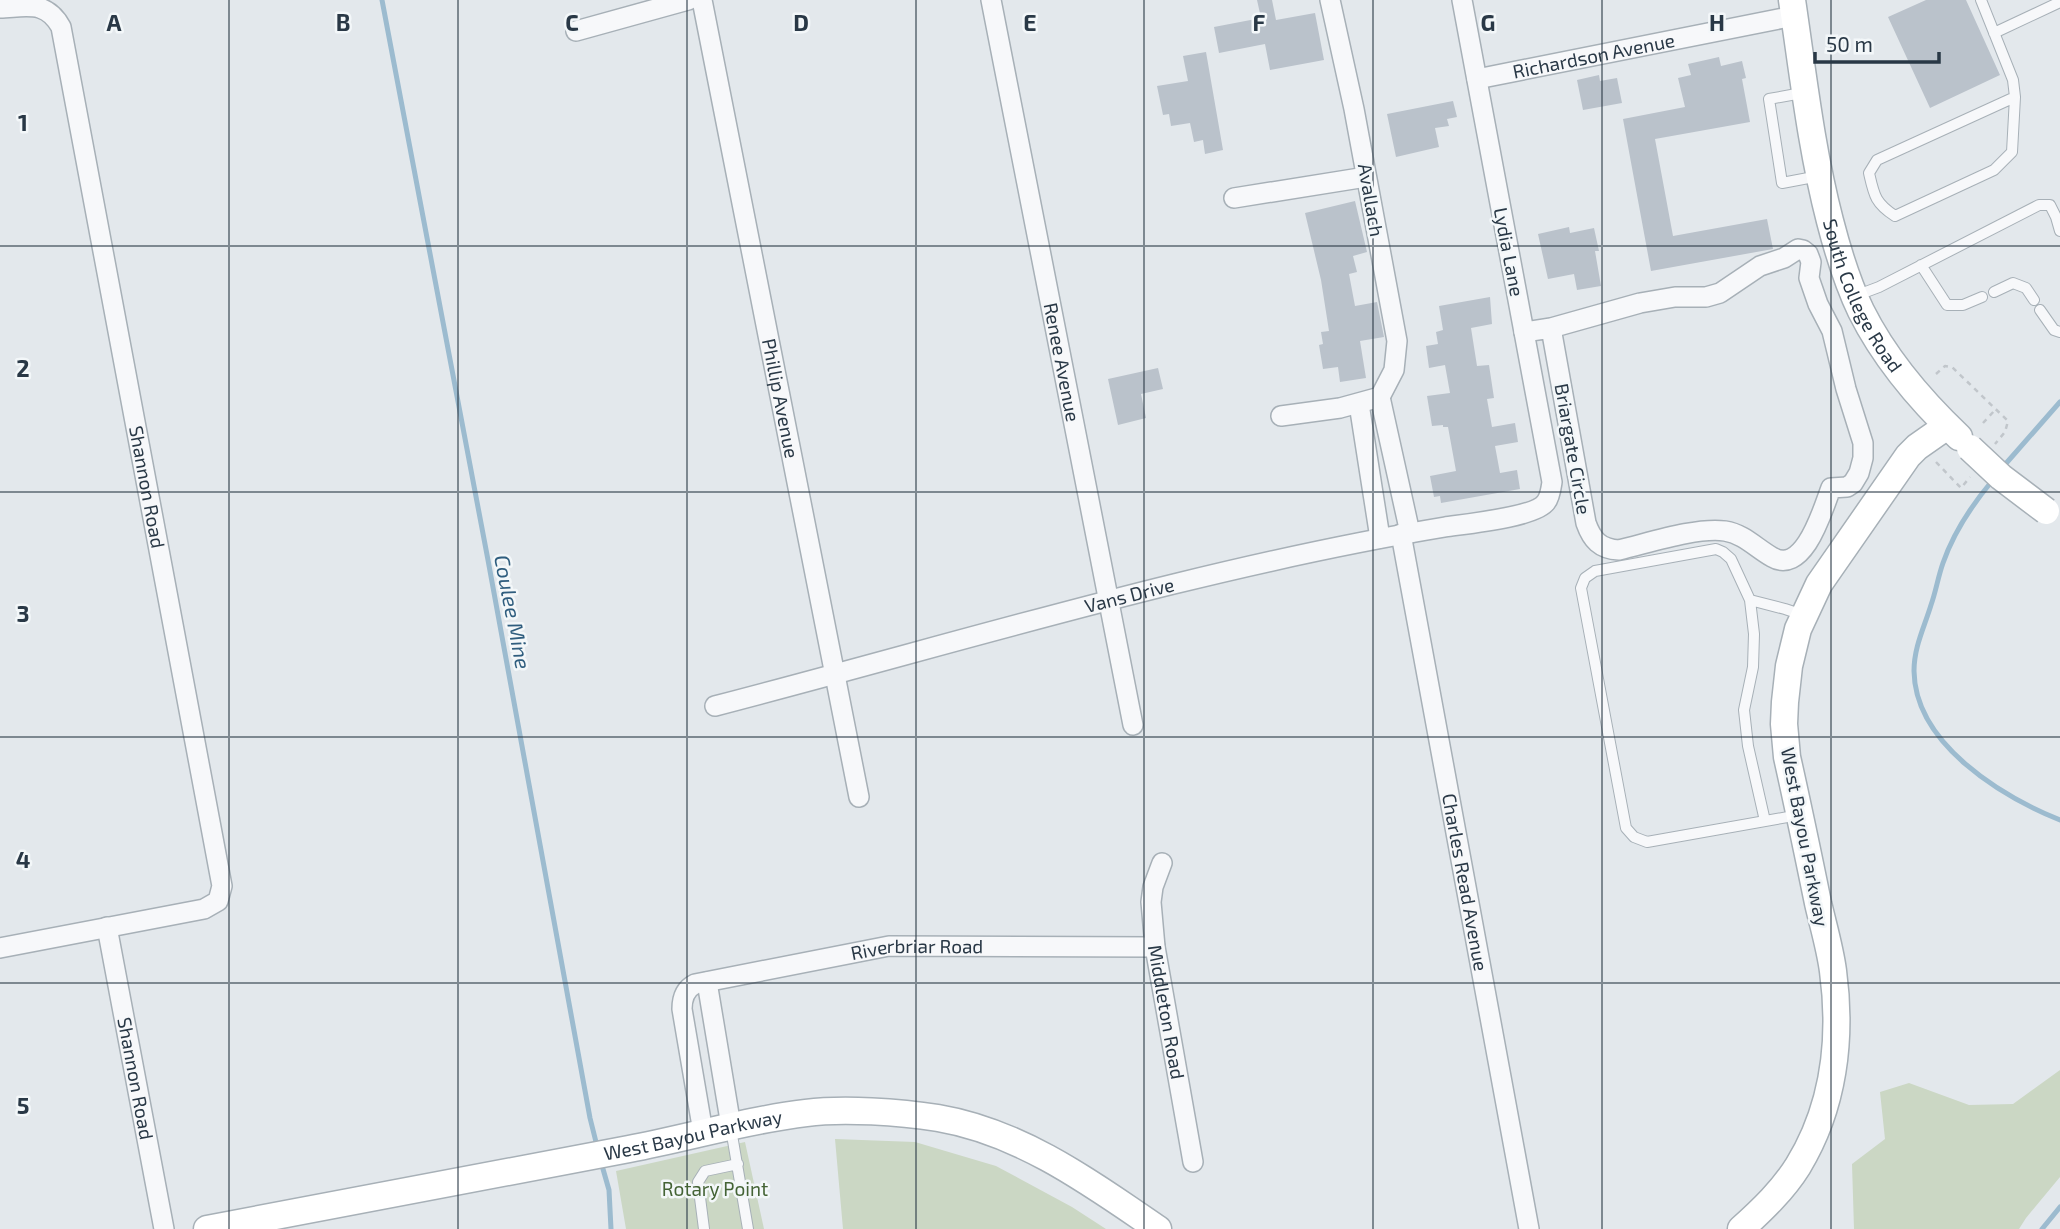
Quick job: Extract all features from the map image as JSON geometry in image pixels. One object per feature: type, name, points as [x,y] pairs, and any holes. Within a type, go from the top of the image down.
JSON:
[{"type":"street","points":[[576,31],[688,0]]},
{"type":"street","name":"Phillip Avenue","points":[[702,0],[859,797]]},
{"type":"street","name":"Renee Avenue","points":[[991,0],[1133,725]]},
{"type":"street","name":"Avallach","points":[[1331,0],[1397,341],[1394,370],[1380,397]]},
{"type":"street","name":"Lydia Lane","points":[[1462,0],[1552,482],[1546,504]]},
{"type":"street","name":"Shannon Road","points":[[0,8],[43,8],[50,12],[61,27],[222,886],[218,901],[204,909],[0,948]]},
{"type":"street","name":"Richardson Avenue","points":[[1477,79],[1793,8]]},
{"type":"street","name":"South College Road","points":[[1793,8],[1820,176],[1838,251],[1855,296],[1878,342],[1906,380],[1947,426],[2001,477],[2053,516]]},
{"type":"street","points":[[1234,198],[1366,177]]},
{"type":"street","points":[[1524,332],[1550,328],[1640,303],[1675,297],[1706,297],[1720,293],[1760,266],[1784,258],[1798,249],[1803,250],[1811,262],[1809,278],[1832,331],[1863,443],[1859,473],[1853,483],[1846,487],[1831,488],[1810,541],[1838,558]]},
{"type":"street","name":"Briargate Circle","points":[[1550,328],[1586,523],[1590,535],[1598,545],[1609,550],[1619,550],[1702,531],[1724,531],[1747,539],[1772,557],[1784,560],[1794,557],[1810,541]]},
{"type":"street","points":[[1282,416],[1359,404],[1380,397],[1406,533]]},
{"type":"street","points":[[1359,404],[1380,538]]},
{"type":"street","name":"West Bayou Parkway","points":[[1741,1229],[1774,1199],[1798,1167],[1824,1111],[1836,1050],[1837,1016],[1833,970],[1787,757],[1784,724],[1789,666],[1798,629],[1819,584],[1908,456],[1947,426]]},
{"type":"street","name":"Vans Drive","points":[[715,706],[1107,600],[1291,555],[1537,511],[1546,504]]},
{"type":"street","name":"Charles Read Avenue","points":[[1406,533],[1529,1229]]},
{"type":"street","name":"Middleton Road","points":[[1162,863],[1153,887],[1151,902],[1154,947],[1193,1162]]},
{"type":"street","name":"Shannon Road","points":[[107,928],[164,1229]]},
{"type":"street","name":"Riverbriar Road","points":[[703,1132],[682,1009],[685,993],[695,984],[889,946],[1154,947]]},
{"type":"street","points":[[707,982],[731,1126]]},
{"type":"street","name":"West Bayou Parkway","points":[[207,1229],[645,1146],[731,1126],[832,1111],[939,1118],[999,1135],[1077,1174],[1158,1229]]},
{"type":"lane","points":[[1981,0],[2013,80],[2015,97],[2012,152],[1994,170],[1895,216],[1881,207],[1869,173],[1877,160],[2015,97]]},
{"type":"lane","points":[[1994,33],[2060,2]]},
{"type":"lane","points":[[1805,92],[1769,99],[1782,183],[1820,176]]},
{"type":"lane","points":[[1855,296],[1879,287],[2039,205],[2050,205],[2060,231]]},
{"type":"lane","points":[[1921,265],[1947,305],[1963,305],[1982,297]]},
{"type":"lane","points":[[1994,292],[2013,283],[2026,288],[2054,330],[2060,332]]},
{"type":"lane","points":[[1765,821],[1748,746],[1744,710],[1753,667],[1754,634],[1750,600],[1731,559],[1716,550],[1595,571],[1585,578],[1581,588],[1626,828],[1634,837],[1647,842],[1800,815]]},
{"type":"lane","points":[[1750,600],[1803,615]]},
{"type":"lane","points":[[731,1126],[748,1229]]},
{"type":"lane","points":[[704,1229],[698,1182],[705,1171],[738,1164]]},
{"type":"path","points":[[1936,374],[1945,366],[1952,367],[2008,421],[2004,432],[1979,456],[1961,488],[1936,461]]},
{"type":"path","points":[[1983,423],[1996,409]]},
{"type":"green space","points":[[2060,1070],[2060,1177],[2019,1229],[1854,1229],[1852,1164],[1885,1139],[1880,1092],[1909,1083],[1969,1105],[2013,1104]]},
{"type":"green space","points":[[835,1139],[915,1142],[996,1166],[1072,1207],[1106,1229],[843,1229]]},
{"type":"green space","name":"Rotary Point","points":[[745,1142],[764,1229],[626,1229],[616,1171]]},
{"type":"building","points":[[1257,0],[1272,0],[1276,20],[1315,13],[1324,60],[1270,70],[1265,44],[1219,53],[1214,27],[1261,18]]},
{"type":"building","points":[[1926,0],[1966,0],[2000,75],[1930,108],[1888,17]]},
{"type":"building","points":[[1206,52],[1223,150],[1205,154],[1203,140],[1194,142],[1190,123],[1171,126],[1169,114],[1163,115],[1157,86],[1188,81],[1183,56]]},
{"type":"building","points":[[1719,57],[1721,66],[1742,61],[1746,78],[1742,79],[1750,122],[1655,139],[1673,236],[1767,219],[1773,249],[1651,271],[1623,119],[1685,107],[1678,78],[1691,75],[1688,64]]},
{"type":"building","points":[[1599,75],[1600,81],[1617,78],[1622,103],[1583,110],[1577,80]]},
{"type":"building","points":[[1453,101],[1457,117],[1447,119],[1449,126],[1435,128],[1439,147],[1396,157],[1387,114]]},
{"type":"building","points":[[1355,201],[1367,252],[1353,256],[1357,272],[1349,274],[1355,306],[1377,302],[1384,337],[1360,341],[1366,378],[1340,382],[1338,367],[1323,369],[1319,345],[1323,344],[1321,332],[1329,331],[1321,280],[1305,213]]},
{"type":"building","points":[[1569,227],[1570,233],[1594,228],[1599,251],[1595,251],[1601,286],[1577,290],[1574,274],[1548,279],[1538,234]]},
{"type":"building","points":[[1490,297],[1492,324],[1471,328],[1477,366],[1489,365],[1494,398],[1487,399],[1492,427],[1515,423],[1518,442],[1495,446],[1500,473],[1517,470],[1520,489],[1441,503],[1440,496],[1434,497],[1430,476],[1456,471],[1448,427],[1432,426],[1427,396],[1450,393],[1445,365],[1429,368],[1426,346],[1438,344],[1436,332],[1443,330],[1439,306]]},
{"type":"building","points":[[1158,368],[1163,389],[1141,394],[1146,418],[1118,425],[1108,379]]},
{"type":"waterway","name":"Coulee Mine","points":[[382,0],[597,1146]]},
{"type":"waterway","points":[[2002,468],[2060,402]]},
{"type":"waterway","points":[[1992,481],[1964,520],[1943,563],[1916,654],[1914,671],[1918,697],[1929,722],[1945,744],[1965,764],[2012,797],[2060,820]]},
{"type":"waterway","name":"Coulee Mine","points":[[601,1162],[609,1190],[611,1229]]},
{"type":"waterway","points":[[2042,1229],[2060,1207]]}]
